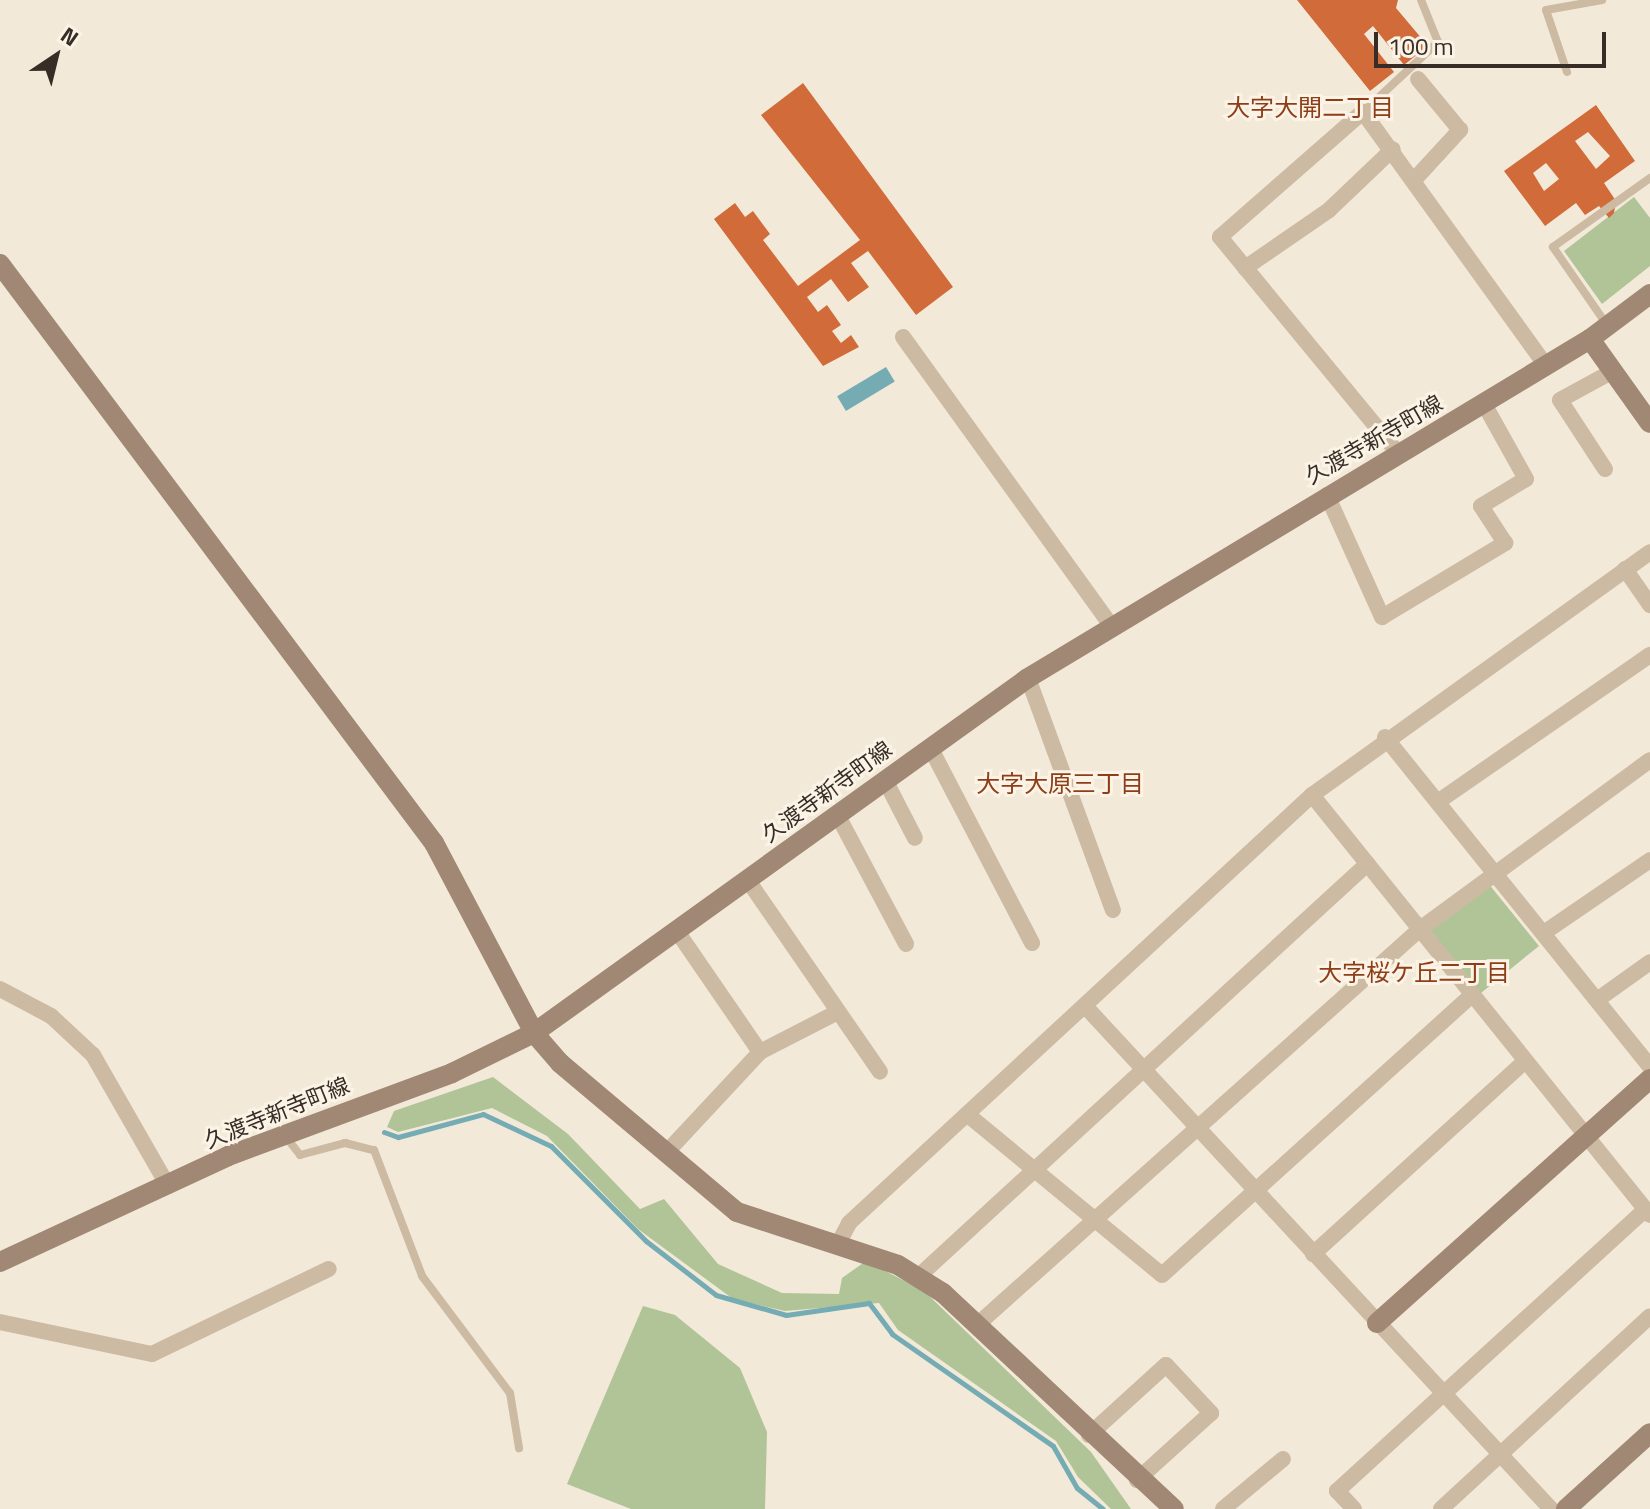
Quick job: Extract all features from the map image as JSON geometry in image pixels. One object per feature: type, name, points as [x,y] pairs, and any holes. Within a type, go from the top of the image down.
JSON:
[{"type":"street","points":[[1415,179],[1460,130],[1418,79]]},
{"type":"street","points":[[1398,453],[1220,237],[1363,112],[1415,179],[1546,366]]},
{"type":"street","points":[[1245,268],[1329,210],[1393,149]]},
{"type":"street","points":[[0,264],[434,843],[534,1033],[665,1154],[764,1226],[837,1246],[919,1276],[977,1325],[1137,1480],[1174,1509]]},
{"type":"street","name":"久渡寺新寺町線","points":[[0,1262],[283,1133],[452,1073],[534,1033],[1028,678],[1111,625],[1590,339],[1650,294]]},
{"type":"street","points":[[903,337],[1111,625]]},
{"type":"street","points":[[1590,339],[1650,423]]},
{"type":"street","points":[[1605,469],[1560,400],[1613,371]]},
{"type":"street","points":[[1327,495],[1382,617],[1505,543],[1481,506],[1526,479],[1484,404]]},
{"type":"street","points":[[837,1246],[849,1223],[1312,795],[1385,737],[1650,552]]},
{"type":"street","points":[[1625,569],[1650,605]]},
{"type":"street","points":[[1439,801],[1650,655]]},
{"type":"street","points":[[1028,678],[1113,910]]},
{"type":"street","points":[[1385,737],[1495,868],[1650,1067]]},
{"type":"street","points":[[930,747],[1032,943]]},
{"type":"street","points":[[977,1325],[1087,1224],[1099,1222],[1200,1133],[1420,929],[1495,868],[1650,760]]},
{"type":"street","points":[[885,780],[915,838]]},
{"type":"street","points":[[1312,795],[1648,1212],[1337,1491],[1354,1509]]},
{"type":"street","points":[[838,816],[906,944]]},
{"type":"street","points":[[1545,932],[1650,860]]},
{"type":"street","points":[[919,1276],[1367,864]]},
{"type":"street","points":[[747,879],[836,1013],[880,1072]]},
{"type":"street","points":[[676,930],[760,1052]]},
{"type":"street","points":[[1597,1000],[1650,962]]},
{"type":"street","points":[[0,989],[51,1016],[93,1055],[168,1186]]},
{"type":"street","points":[[968,1115],[1162,1275],[1472,995]]},
{"type":"street","points":[[1085,1006],[1551,1509]]},
{"type":"street","points":[[665,1154],[760,1052],[836,1013]]},
{"type":"street","points":[[1313,1254],[1525,1061]]},
{"type":"street","points":[[1377,1323],[1584,1134],[1650,1079]]},
{"type":"street","points":[[0,1322],[152,1354],[329,1269]]},
{"type":"street","points":[[1441,1509],[1650,1316]]},
{"type":"street","points":[[1089,1435],[1166,1365],[1211,1413],[1137,1480]]},
{"type":"street","points":[[1566,1509],[1650,1433]]},
{"type":"street","points":[[1223,1509],[1283,1459]]},
{"type":"lane","points":[[1363,112],[1438,42],[1421,0]]},
{"type":"lane","points":[[1567,72],[1546,10],[1602,0]]},
{"type":"lane","points":[[1608,326],[1553,247],[1650,178]]},
{"type":"lane","points":[[283,1133],[300,1155],[345,1143],[374,1150],[422,1276],[510,1393],[519,1448]]},
{"type":"green space","points":[[1634,197],[1650,218],[1650,266],[1602,304],[1564,251]]},
{"type":"green space","points":[[1488,883],[1539,946],[1481,993],[1430,930]]},
{"type":"green space","points":[[493,1077],[568,1134],[640,1209],[664,1199],[718,1264],[782,1293],[839,1294],[842,1278],[866,1261],[924,1291],[1091,1452],[1131,1509],[1111,1509],[1078,1477],[1056,1441],[898,1330],[879,1303],[785,1311],[733,1299],[638,1229],[547,1136],[492,1108],[398,1132],[387,1127],[394,1111]]},
{"type":"green space","points":[[643,1306],[675,1315],[740,1368],[767,1432],[765,1509],[631,1509],[567,1484]]},
{"type":"water","points":[[886,367],[895,382],[846,411],[837,396]]},
{"type":"building","points":[[1297,0],[1398,0],[1396,8],[1428,46],[1404,65],[1373,26],[1364,34],[1394,72],[1370,91]]},
{"type":"building","points":[[803,83],[953,287],[916,315],[868,251],[851,263],[869,287],[848,302],[831,279],[807,297],[818,312],[827,305],[841,325],[832,331],[841,343],[851,335],[859,347],[823,366],[714,219],[735,203],[745,217],[753,211],[770,234],[763,240],[798,286],[860,240],[761,115]]},
{"type":"building","points":[[1596,105],[1635,161],[1604,183],[1616,201],[1614,213],[1609,218],[1599,206],[1585,215],[1576,203],[1545,226],[1504,171]],"holes":[[[1588,132],[1610,156],[1596,169],[1575,141]],[[1546,163],[1559,179],[1544,191],[1533,173]]]},
{"type":"waterway","points":[[384,1132],[398,1137],[483,1114],[551,1146],[646,1241],[716,1295],[786,1315],[869,1303],[892,1334],[1053,1446],[1077,1488],[1103,1509]]},
{"type":"district","name":"大字大開二丁目","points":[[1310,108]]},
{"type":"district","name":"大字大原三丁目","points":[[1060,784]]},
{"type":"district","name":"大字桜ケ丘二丁目","points":[[1414,973]]}]
